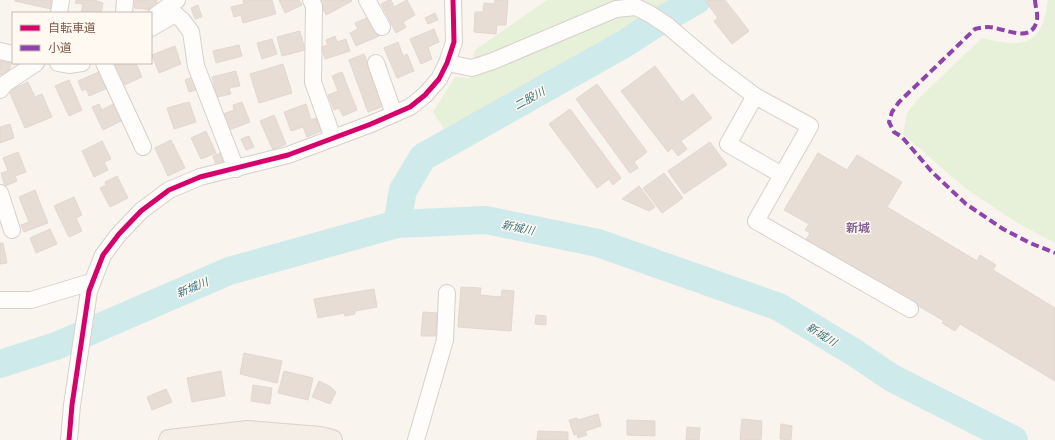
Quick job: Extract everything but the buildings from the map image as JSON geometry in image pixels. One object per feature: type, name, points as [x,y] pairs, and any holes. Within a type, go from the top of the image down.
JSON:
[{"type":"main road","points":[[169,440],[248,431],[320,437],[332,440]]},
{"type":"street","points":[[59,12],[61,0]]},
{"type":"street","points":[[124,12],[125,0]]},
{"type":"street","points":[[152,17],[177,0]]},
{"type":"street","points":[[311,0],[314,6],[313,82],[333,138]]},
{"type":"street","points":[[367,0],[382,27]]},
{"type":"street","points":[[69,440],[72,405],[90,286],[103,255],[119,234],[141,211],[169,190],[200,177],[288,156],[410,107],[425,95],[439,79],[448,63],[454,42],[453,0]]},
{"type":"street","points":[[448,63],[472,68],[616,10],[636,8],[650,14],[668,26],[715,66],[755,96],[810,126],[756,221],[910,309]]},
{"type":"street","points":[[152,27],[175,14],[182,20],[191,32],[196,66],[236,169]]},
{"type":"street","points":[[0,51],[12,54]]},
{"type":"street","points":[[376,63],[394,114]]},
{"type":"street","points":[[0,90],[6,83],[34,64]]},
{"type":"street","points":[[64,64],[76,64]]},
{"type":"street","points":[[104,64],[143,147]]},
{"type":"street","points":[[755,96],[728,144],[782,175]]},
{"type":"street","points":[[0,193],[12,230]]},
{"type":"street","points":[[0,300],[31,300],[90,286]]},
{"type":"street","points":[[416,440],[445,340],[447,293]]},
{"type":"green space","points":[[547,0],[670,0],[447,133],[433,112],[455,77],[470,78],[475,50]]},
{"type":"green space","points":[[1048,0],[1055,0],[1055,243],[1016,222],[965,188],[903,134],[907,113],[917,100],[982,38],[1009,43],[1019,43],[1028,40],[1035,35],[1041,27]]},
{"type":"waterway","name":"二股川","points":[[397,224],[403,190],[423,157],[624,44],[697,0]]},
{"type":"waterway","name":"新城川","points":[[0,364],[56,346],[229,271],[397,224],[486,220],[598,243],[779,307],[855,353],[892,378],[1014,440]]},
{"type":"marked path","points":[[1035,0],[1037,19],[1030,32],[1017,33],[988,27],[975,29],[899,102],[892,112],[889,122],[894,132],[902,137],[932,172],[966,204],[1003,229],[1030,243],[1055,253]]},
{"type":"cycle path","points":[[69,440],[72,405],[89,291],[103,255],[119,234],[141,211],[169,190],[200,177],[288,155],[371,124],[410,107],[425,95],[439,79],[447,63],[454,42],[453,0]]},
{"type":"district","name":"新城","points":[[858,227]]}]
